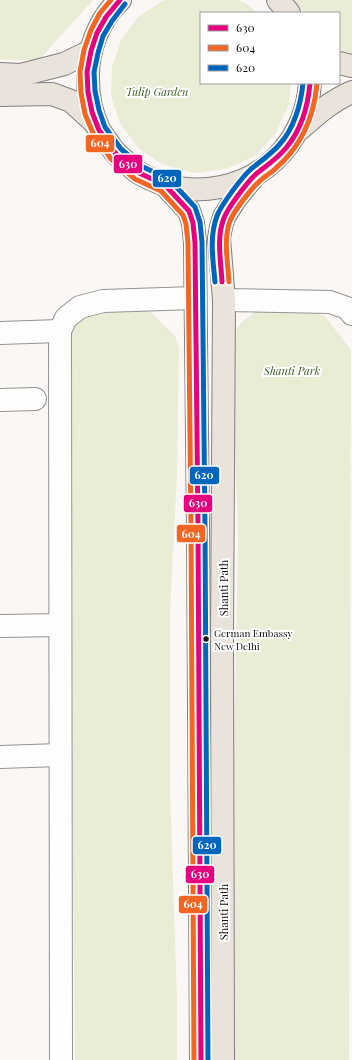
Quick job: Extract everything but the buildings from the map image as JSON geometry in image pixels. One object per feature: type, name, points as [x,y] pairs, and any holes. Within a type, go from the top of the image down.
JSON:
[{"type":"main road","points":[[99,130],[92,112],[88,92],[87,72],[97,33],[106,17],[120,0]]},
{"type":"main road","points":[[278,0],[288,12]]},
{"type":"main road","points":[[0,74],[21,75],[64,64],[91,52]]},
{"type":"main road","points":[[340,63],[352,66]]},
{"type":"main road","points":[[0,95],[52,94],[71,102],[94,122],[116,154],[139,173],[166,185],[188,190],[211,189],[234,184],[255,175],[271,163],[286,148],[297,131],[309,96],[310,84]]},
{"type":"main road","points":[[297,131],[326,106],[341,96],[352,92]]},
{"type":"main road","name":"Shanti Path","points":[[223,1060],[222,622],[224,300],[219,238],[224,217],[236,198],[255,175]]},
{"type":"main road","name":"Shanti Path","points":[[166,185],[189,211],[193,223],[195,243],[201,1060]]},
{"type":"street","points":[[61,1060],[60,331],[66,318],[80,307],[103,301],[195,298]]},
{"type":"street","points":[[224,300],[330,302],[347,308],[352,314]]},
{"type":"street","points":[[0,333],[60,331]]},
{"type":"street","points":[[0,400],[35,399]]},
{"type":"street","points":[[0,626],[60,625]]},
{"type":"street","points":[[0,757],[60,755]]},
{"type":"green space","points":[[0,0],[93,0],[38,61],[0,59]]},
{"type":"green space","name":"Tulip Garden","points":[[237,0],[245,3],[257,12],[200,12],[200,84],[291,84],[289,104],[276,133],[255,156],[226,169],[195,173],[164,165],[138,148],[120,123],[111,96],[112,67],[121,40],[138,17],[162,1]]},
{"type":"green space","points":[[293,0],[352,0],[352,55],[346,55],[340,49],[340,12],[304,12]]},
{"type":"green space","name":"Shanti Park","points":[[285,303],[325,316],[351,350],[349,1060],[234,1060],[234,744],[238,541],[232,334],[243,321],[256,311]]},
{"type":"green space","points":[[113,304],[144,306],[175,336],[179,349],[177,473],[170,612],[170,789],[177,999],[177,1060],[75,1060],[67,332],[82,317]]},
{"type":"transit line","name":"604","points":[[111,0],[100,13],[91,30],[84,50],[80,72],[81,93],[85,114],[93,133],[111,159],[135,179],[161,191],[183,215],[186,224],[188,243],[194,1060]]},
{"type":"transit line","name":"630","points":[[120,0],[106,17],[97,33],[91,51],[87,72],[88,92],[92,112],[99,130],[116,154],[139,173],[165,185],[189,211],[193,223],[195,243],[201,1060]]},
{"type":"transit line","name":"620","points":[[125,4],[103,36],[98,53],[94,72],[95,91],[99,110],[105,127],[121,149],[143,167],[169,179],[195,207],[200,222],[202,242],[208,1060]]},
{"type":"transit line","name":"620","points":[[215,282],[212,240],[219,211],[242,178],[273,151],[289,132],[301,99],[303,84]]},
{"type":"transit line","name":"630","points":[[222,282],[220,233],[224,218],[248,183],[256,174],[279,156],[291,141],[300,126],[303,117],[308,100],[310,84]]},
{"type":"transit line","name":"604","points":[[229,282],[226,243],[230,221],[239,205],[253,188],[284,160],[299,141],[305,130],[313,108],[317,84]]},
{"type":"place","name":"German Embassy New Delhi","points":[[206,639]]}]
